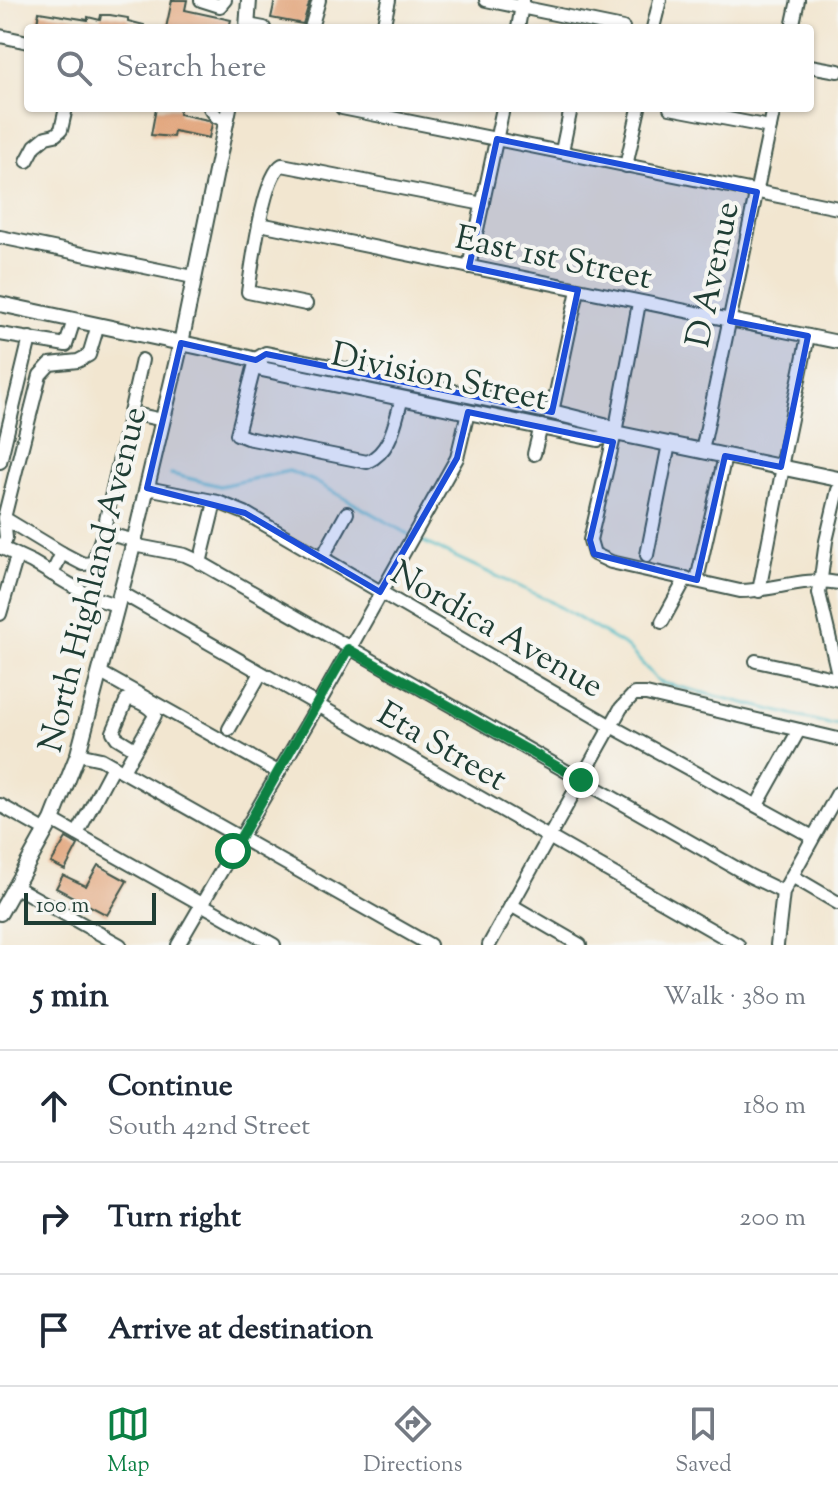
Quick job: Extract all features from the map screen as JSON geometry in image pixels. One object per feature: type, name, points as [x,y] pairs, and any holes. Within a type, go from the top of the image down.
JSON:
[{"type":"main road","points":[[248,24],[249,0]]},
{"type":"main road","points":[[249,24],[260,0]]},
{"type":"main road","name":"North Highland Avenue","points":[[1,910],[49,826],[78,754],[163,420],[228,114]]},
{"type":"main road","name":"Division Street","points":[[0,304],[256,360],[262,369],[598,439],[615,433]]},
{"type":"main road","name":"Division Street","points":[[256,360],[266,354],[552,412],[604,425],[615,433],[838,479]]},
{"type":"street","points":[[201,0],[220,6],[225,0]]},
{"type":"street","points":[[312,24],[319,0]]},
{"type":"street","points":[[384,24],[389,0]]},
{"type":"street","points":[[486,0],[522,4],[587,24]]},
{"type":"street","points":[[654,24],[660,0]]},
{"type":"street","points":[[793,24],[798,0]]},
{"type":"street","points":[[519,24],[522,4]]},
{"type":"street","points":[[0,36],[24,41]]},
{"type":"street","points":[[814,67],[838,71]]},
{"type":"street","points":[[27,161],[35,146],[61,130],[65,112]]},
{"type":"street","points":[[375,112],[838,208]]},
{"type":"street","points":[[469,267],[502,112]]},
{"type":"street","points":[[562,151],[570,112]]},
{"type":"street","points":[[626,166],[638,112]]},
{"type":"street","points":[[691,112],[770,127]]},
{"type":"street","name":"D Avenue","points":[[702,451],[773,112]]},
{"type":"street","points":[[306,304],[248,292],[271,176],[282,165],[483,204]]},
{"type":"street","name":"East 1st Street","points":[[260,224],[838,342]]},
{"type":"street","points":[[0,237],[193,277]]},
{"type":"street","points":[[552,412],[578,290]]},
{"type":"street","points":[[639,303],[615,433],[590,540],[594,554],[611,562],[740,591],[759,591],[820,579],[838,583]]},
{"type":"street","points":[[0,334],[66,345],[74,320]]},
{"type":"street","points":[[1,548],[6,538],[4,518],[40,375],[50,364],[78,361],[89,355],[98,325]]},
{"type":"street","points":[[759,591],[808,336]]},
{"type":"street","points":[[0,462],[30,338]]},
{"type":"street","points":[[4,518],[83,564],[93,563],[103,533],[142,360]]},
{"type":"street","points":[[256,360],[237,434],[247,438],[367,462],[386,449],[402,398]]},
{"type":"street","points":[[178,945],[457,458],[468,412]]},
{"type":"street","points":[[130,413],[163,420]]},
{"type":"street","points":[[534,454],[541,426]]},
{"type":"street","points":[[647,555],[669,444]]},
{"type":"street","points":[[662,622],[691,579],[725,456]]},
{"type":"street","name":"Nordica Avenue","points":[[147,488],[215,502],[245,513],[611,726],[813,837]]},
{"type":"street","points":[[756,661],[838,676],[819,593],[838,490]]},
{"type":"street","points":[[200,563],[215,502]]},
{"type":"street","points":[[322,558],[347,513]]},
{"type":"street","points":[[103,533],[185,555],[783,892]]},
{"type":"street","name":"Eta Street","points":[[1,548],[91,597],[118,599],[261,673],[738,945]]},
{"type":"street","points":[[52,574],[62,553]]},
{"type":"street","points":[[0,614],[17,556]]},
{"type":"street","points":[[101,673],[278,772]]},
{"type":"street","points":[[229,729],[261,673]]},
{"type":"street","points":[[489,945],[621,708],[634,694],[646,694],[838,739]]},
{"type":"street","points":[[757,805],[799,730]]},
{"type":"street","points":[[77,834],[118,769],[135,749]]},
{"type":"street","points":[[78,754],[101,759],[430,945]]},
{"type":"street","points":[[777,945],[783,892],[838,793]]},
{"type":"street","points":[[0,805],[77,834],[274,945]]},
{"type":"street","points":[[792,876],[838,903]]},
{"type":"street","points":[[16,887],[120,945]]},
{"type":"street","points":[[511,905],[580,945]]},
{"type":"highlighted area","points":[[497,139],[757,192],[730,321],[808,336],[781,467],[725,456],[697,580],[594,554],[590,540],[613,442],[468,412],[457,458],[380,592],[245,513],[147,488],[181,343],[256,360],[266,354],[552,412],[578,290],[469,267]]},
{"type":"building","points":[[172,0],[187,0],[185,10],[231,20],[230,24],[167,24]]},
{"type":"building","points":[[275,0],[310,0],[303,24],[271,18]]},
{"type":"building","points":[[39,12],[88,20],[88,17],[100,20],[101,15],[110,15],[140,24],[40,24],[37,23]]},
{"type":"building","points":[[155,112],[179,112],[212,124],[209,138],[174,131],[173,137],[151,135]]},
{"type":"building","points":[[66,838],[78,845],[65,870],[51,863]]},
{"type":"building","points":[[98,865],[127,881],[107,915],[56,888],[63,875],[86,886]]},
{"type":"waterway","points":[[171,474],[220,486],[289,471],[314,481],[408,534]]},
{"type":"waterway","points":[[415,538],[548,600],[627,647],[659,682],[829,724],[838,723]]},
{"type":"route","points":[[233,851],[348,649],[581,780]]}]
